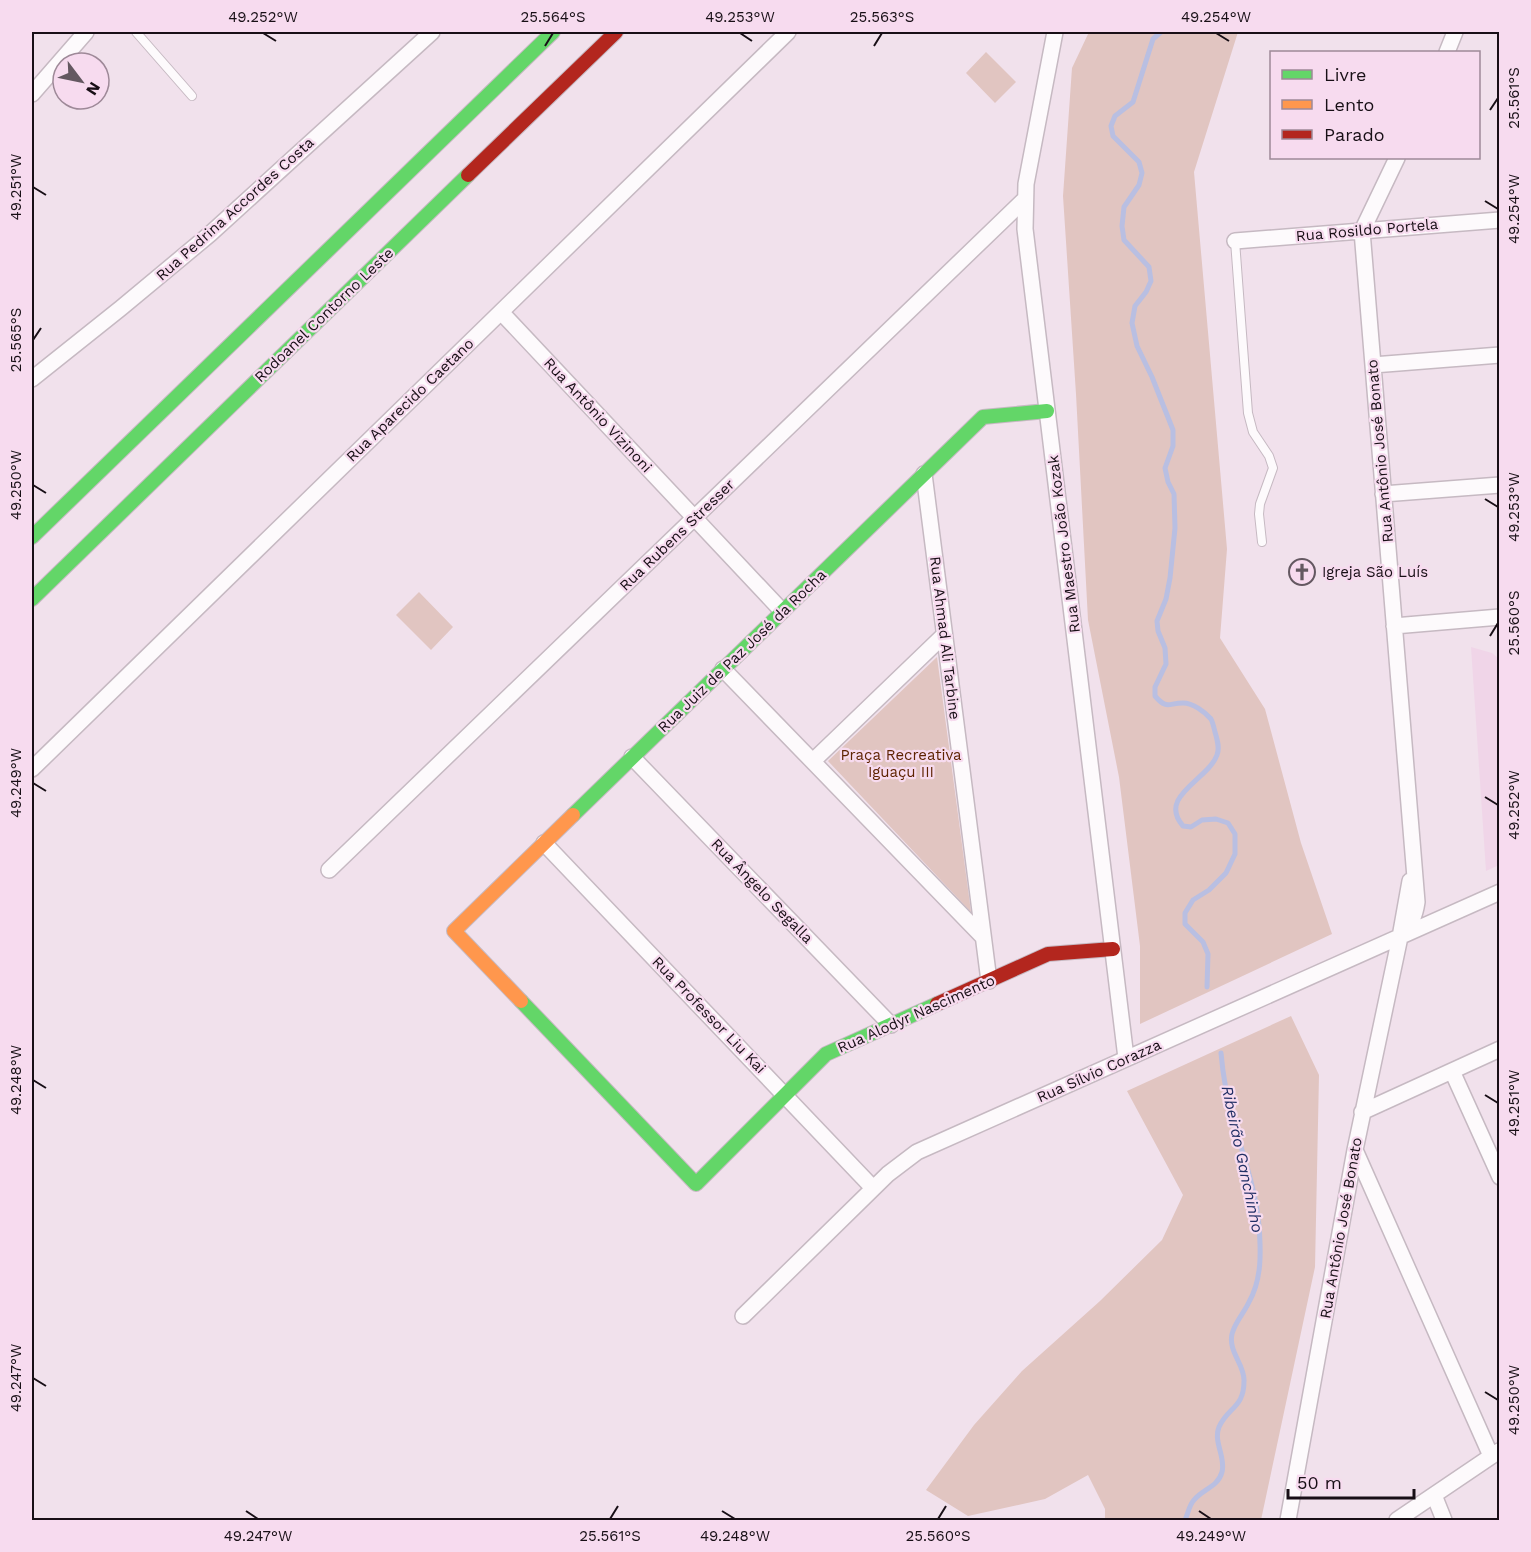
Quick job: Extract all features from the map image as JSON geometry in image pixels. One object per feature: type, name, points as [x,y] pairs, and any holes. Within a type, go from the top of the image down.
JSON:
[{"type":"main road","points":[[32,537],[553,32]]},
{"type":"main road","name":"Rodoanel Contorno Leste","points":[[32,599],[616,32]]},
{"type":"main road","name":"Rua Juiz de Paz José da Rocha","points":[[696,1184],[454,931],[983,417],[1047,411]]},
{"type":"main road","name":"Rua Alodyr Nascimento","points":[[696,1184],[826,1054],[1048,954],[1113,949]]},
{"type":"street","points":[[32,93],[86,32]]},
{"type":"street","name":"Rua Pedrina Accordes Costa","points":[[32,379],[210,234],[432,32]]},
{"type":"street","name":"Rua Aparecido Caetano","points":[[32,769],[789,32]]},
{"type":"street","name":"Rua Maestro João Kozak","points":[[1056,32],[1028,171],[1025,199],[1027,245],[1126,1059]]},
{"type":"street","points":[[1447,51],[1455,32]]},
{"type":"street","points":[[1362,231],[1397,159]]},
{"type":"street","name":"Rua Rubens Stresser","points":[[329,870],[1025,199]]},
{"type":"street","name":"Rua Rosildo Portela","points":[[1235,241],[1500,220]]},
{"type":"street","name":"Rua Antônio José Bonato","points":[[1288,1521],[1362,1112],[1400,937],[1413,861],[1362,231]]},
{"type":"street","name":"Rua Antônio Vizinoni","points":[[501,312],[782,612]]},
{"type":"street","points":[[1373,365],[1500,355]]},
{"type":"street","name":"Rua Ahmad Ali Tarbine","points":[[924,474],[989,981]]},
{"type":"street","points":[[1383,494],[1500,485]]},
{"type":"street","points":[[1394,626],[1500,617]]},
{"type":"street","points":[[813,761],[944,635]]},
{"type":"street","points":[[723,669],[983,937]]},
{"type":"street","name":"Rua Ângelo Segalla","points":[[632,757],[891,1024]]},
{"type":"street","name":"Rua Professor Liu Kai","points":[[544,843],[873,1188]]},
{"type":"street","name":"Rua Sílvio Corazza","points":[[743,1316],[873,1188],[917,1152],[1500,892]]},
{"type":"street","points":[[1362,1112],[1500,1049]]},
{"type":"street","points":[[1452,1071],[1500,1177]]},
{"type":"street","points":[[1355,1150],[1495,1453],[1397,1521]]},
{"type":"street","points":[[1434,1495],[1444,1521]]},
{"type":"lane","points":[[136,32],[192,96]]},
{"type":"lane","points":[[1235,241],[1248,413],[1253,432],[1269,456],[1273,468],[1260,504],[1262,542]]},
{"type":"shaded area","points":[[1471,647],[1492,653],[1499,659],[1499,865],[1486,871]]},
{"type":"green space","points":[[1089,32],[1238,32],[1194,172],[1227,549],[1220,638],[1265,709],[1301,843],[1332,934],[1140,1024],[1140,946],[1119,777],[1088,620],[1063,196],[1072,68]]},
{"type":"green space","points":[[986,52],[1016,82],[995,103],[966,73]]},
{"type":"green space","points":[[419,592],[453,627],[431,650],[396,615]]},
{"type":"green space","name":"Praça Recreativa Iguaçu III","points":[[937,657],[971,912],[828,761]]},
{"type":"green space","points":[[1291,1016],[1319,1075],[1315,1267],[1261,1520],[1105,1520],[1105,1509],[1088,1475],[1045,1499],[968,1516],[926,1490],[974,1425],[1022,1371],[1100,1301],[1162,1240],[1183,1195],[1127,1091]]},
{"type":"waterway","name":"Ribeirão Ganchinho","points":[[1161,32],[1153,39],[1133,102],[1115,116],[1111,126],[1113,136],[1139,162],[1142,173],[1139,185],[1124,207],[1122,226],[1124,240],[1149,267],[1151,281],[1135,306],[1132,323],[1137,346],[1173,430],[1173,446],[1165,468],[1174,494],[1175,528],[1166,599],[1157,621],[1158,631],[1165,648],[1166,664],[1155,687],[1155,696],[1168,705],[1187,703],[1202,711],[1211,719],[1218,744],[1218,752],[1212,764],[1180,797],[1176,806],[1177,815],[1183,826],[1191,827],[1202,820],[1216,819],[1228,823],[1235,834],[1235,854],[1226,873],[1209,890],[1193,900],[1185,913],[1185,924],[1203,942],[1208,954],[1207,987]]},
{"type":"waterway","name":"Ribeirão Ganchinho","points":[[1185,1520],[1192,1502],[1214,1485],[1222,1472],[1223,1466],[1218,1444],[1219,1427],[1241,1397],[1244,1381],[1242,1369],[1232,1347],[1232,1334],[1253,1293],[1260,1265],[1260,1236],[1255,1199],[1229,1103],[1221,1053]]},
{"type":"traffic: fast","points":[[32,537],[553,32]]},
{"type":"traffic: fast","points":[[32,599],[468,175]]},
{"type":"traffic: fast","points":[[573,815],[983,417],[1047,411]]},
{"type":"traffic: fast","points":[[521,1001],[696,1184],[826,1054],[937,1004]]},
{"type":"traffic: slow","points":[[521,1001],[454,931],[573,815]]},
{"type":"traffic: jam","points":[[468,175],[616,32]]},
{"type":"traffic: jam","points":[[937,1004],[1048,954],[1113,949]]},
{"type":"place","name":"Igreja São Luís","points":[[1302,572]]}]
